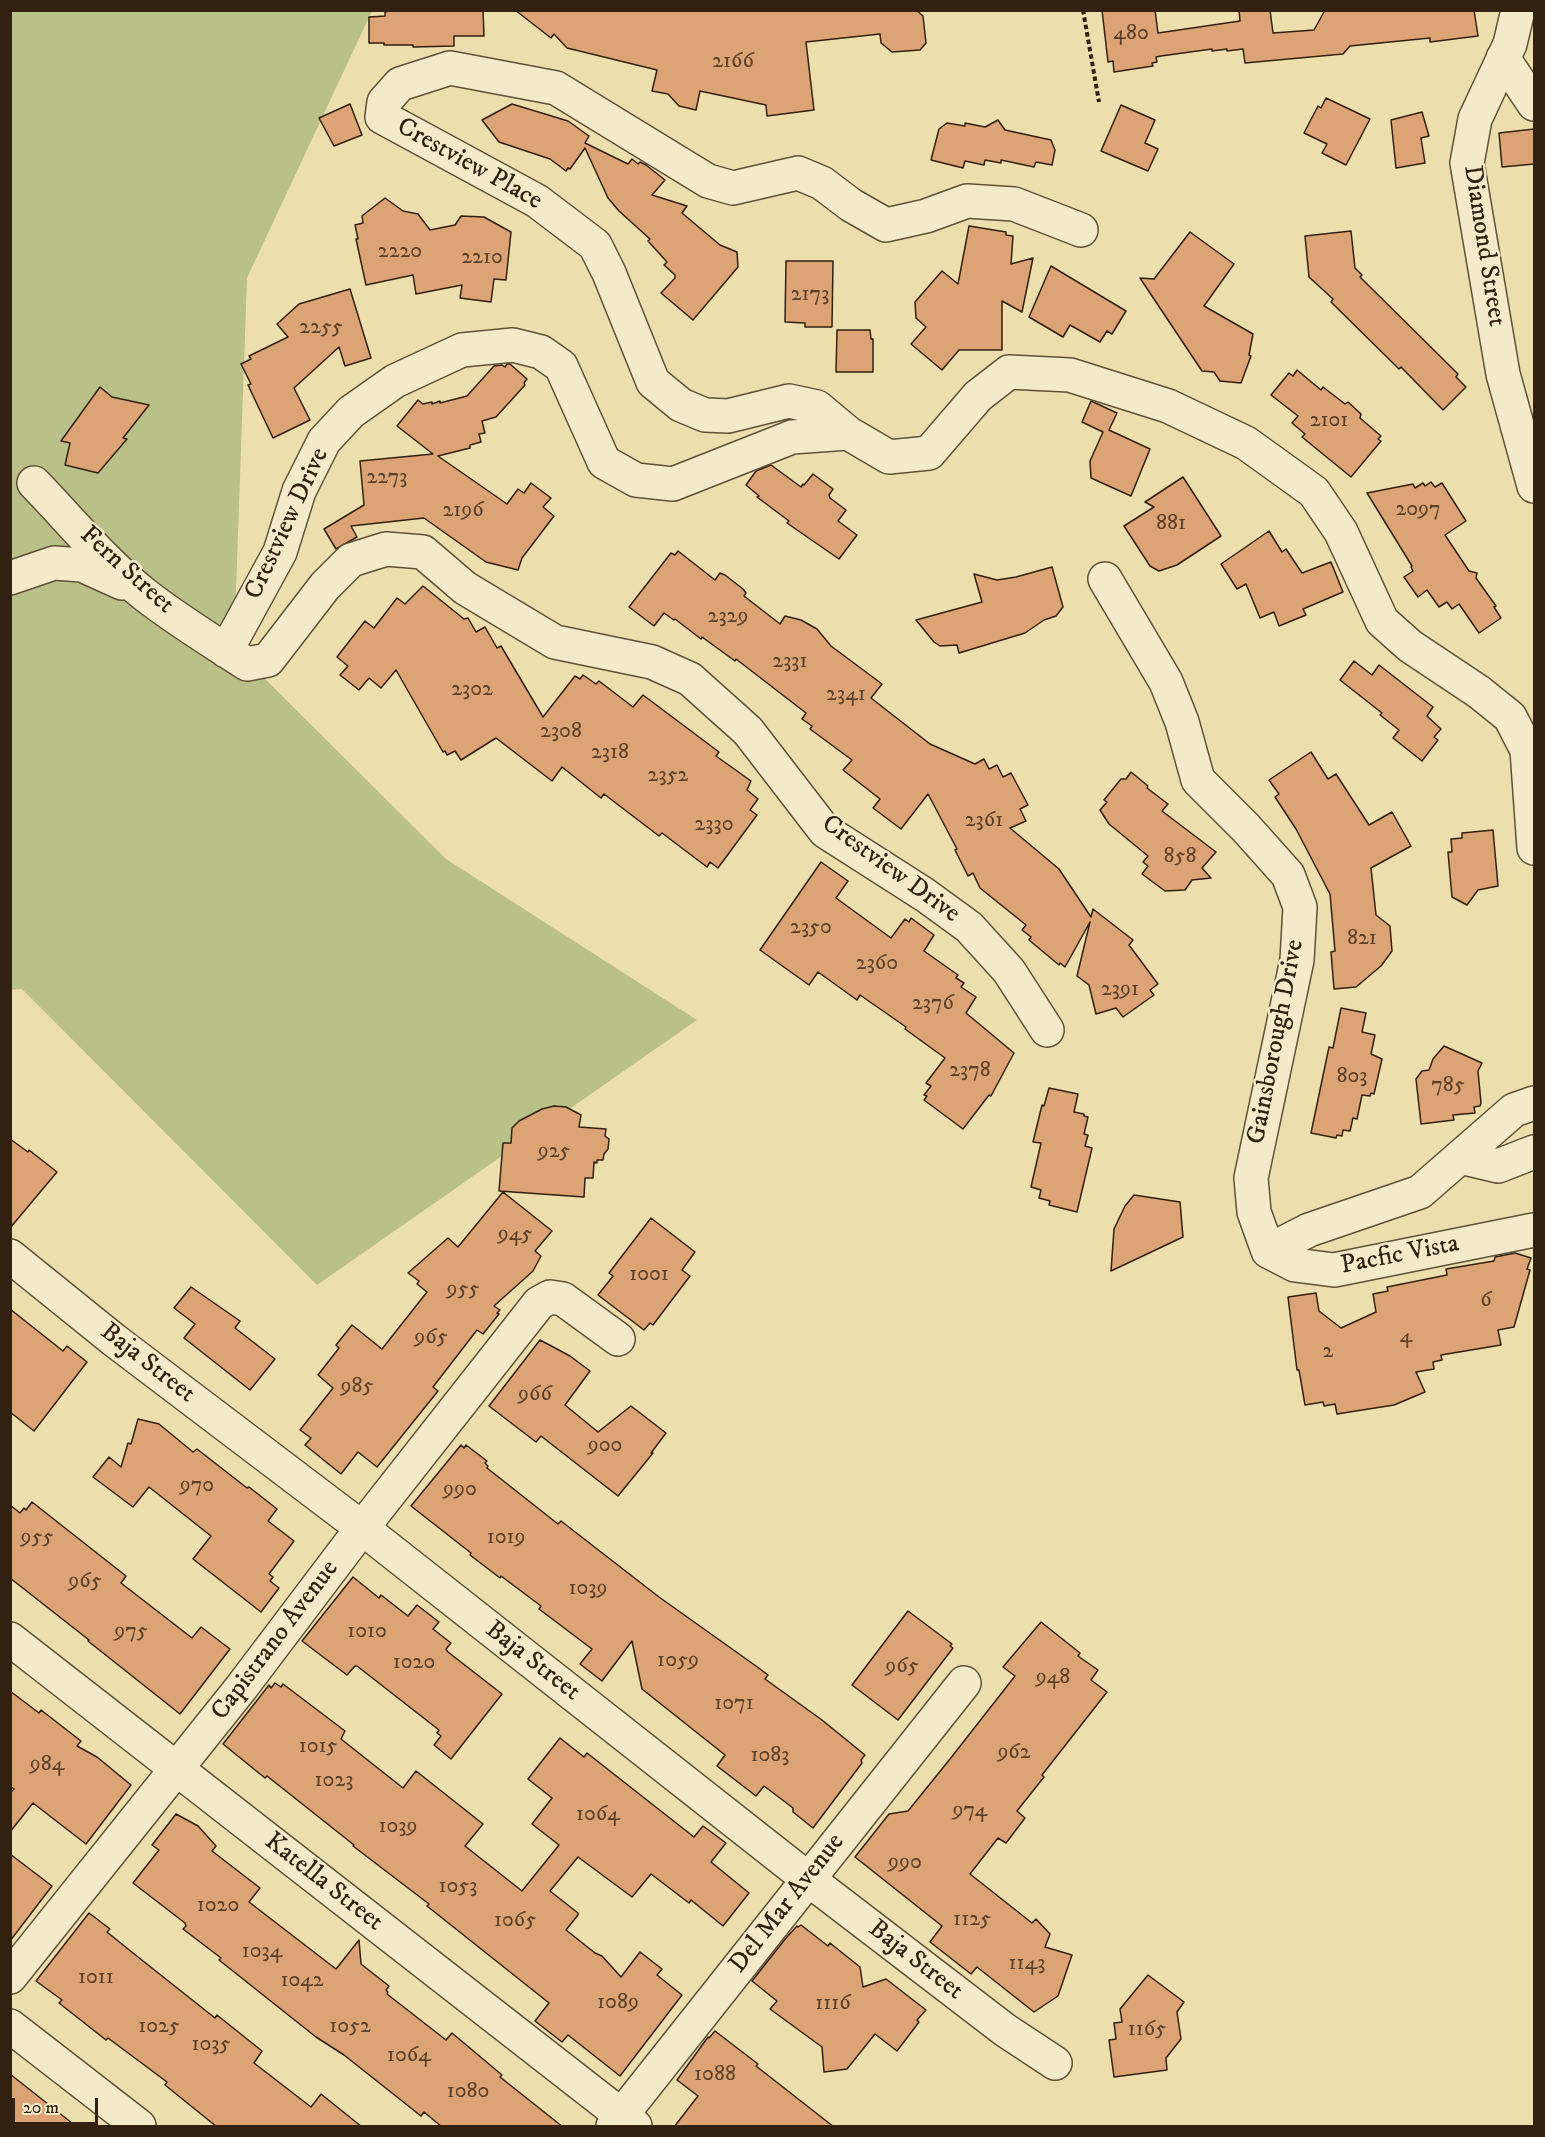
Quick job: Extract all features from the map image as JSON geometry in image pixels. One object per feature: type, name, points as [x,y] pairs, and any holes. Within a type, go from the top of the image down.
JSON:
[{"type":"street","name":"Diamond Street","points":[[1518,10],[1510,44],[1476,118],[1467,163],[1503,374],[1534,486]]},
{"type":"street","points":[[1503,58],[1534,104]]},
{"type":"street","name":"Crestview Place","points":[[848,434],[817,407],[789,401],[728,416],[705,415],[681,405],[653,382],[609,273],[595,245],[537,201],[382,117],[384,102],[400,84],[450,68],[556,88],[708,181],[733,188],[798,173],[822,183],[851,205],[886,225],[926,216],[967,201],[1014,204],[1082,230]]},
{"type":"street","name":"Crestview Drive","points":[[848,434],[792,437],[673,484],[636,480],[604,462],[561,366],[541,352],[513,345],[462,350],[395,381],[351,412],[324,441],[299,491],[280,552],[226,651],[247,664],[268,660],[325,586],[351,560],[386,549],[423,552],[465,588],[555,642],[652,662],[690,679],[748,731],[825,831],[925,895],[969,927],[1009,971],[1047,1030]]},
{"type":"street","points":[[848,434],[889,458],[929,453],[978,396],[1009,372],[1070,375],[1168,406],[1246,443],[1314,492],[1341,532],[1382,621],[1410,646],[1479,692],[1510,717],[1527,750],[1534,848]]},
{"type":"street","name":"Fern Street","points":[[34,483],[143,593],[226,651]]},
{"type":"street","points":[[10,578],[54,563],[81,565],[143,593]]},
{"type":"street","name":"Gainsborough Drive","points":[[1105,579],[1166,682],[1182,722],[1198,780],[1288,875],[1300,907],[1297,960],[1251,1178],[1254,1212],[1268,1251]]},
{"type":"street","points":[[1268,1251],[1309,1230],[1420,1192],[1514,1110],[1534,1103]]},
{"type":"street","points":[[1460,1157],[1498,1166],[1534,1152]]},
{"type":"street","name":"Pacfic Vista","points":[[1268,1251],[1295,1265],[1334,1270],[1534,1230]]},
{"type":"street","name":"Baja Street","points":[[10,1256],[123,1347],[362,1528],[808,1879],[1005,2030],[1055,2063]]},
{"type":"street","name":"Capistrano Avenue","points":[[10,1977],[288,1629],[362,1528],[538,1303],[550,1297],[563,1299],[618,1339]]},
{"type":"street","name":"Katella Street","points":[[10,1639],[623,2123]]},
{"type":"street","name":"Del Mar Avenue","points":[[623,2123],[808,1879],[964,1683]]},
{"type":"street","points":[[10,2026],[139,2127]]},
{"type":"path","points":[[1083,10],[1099,102]]},
{"type":"green space","points":[[11,11],[372,11],[247,278],[234,648],[446,859],[697,1020],[317,1285],[22,989],[11,990]]},
{"type":"building","points":[[394,10],[483,10],[484,36],[454,36],[454,46],[413,47],[413,45],[369,43],[369,17],[385,16],[385,12]]},
{"type":"building","points":[[515,10],[916,10],[923,16],[926,43],[920,50],[892,52],[881,43],[880,34],[806,42],[814,110],[767,116],[766,105],[700,91],[696,110],[679,106],[668,94],[652,91],[657,70],[567,48],[554,34],[551,38]]},
{"type":"building","points":[[1102,10],[1155,10],[1158,33],[1240,21],[1239,10],[1270,10],[1273,33],[1314,30],[1325,10],[1474,10],[1478,36],[1430,42],[1430,38],[1350,46],[1343,54],[1245,63],[1243,49],[1212,51],[1212,49],[1156,57],[1157,62],[1152,63],[1153,66],[1114,72],[1113,61],[1108,62]]},
{"type":"building","points":[[1326,98],[1370,119],[1346,165],[1322,153],[1327,144],[1304,133],[1318,106],[1321,108]]},
{"type":"building","points":[[350,104],[362,135],[334,146],[319,118]]},
{"type":"building","points":[[512,104],[568,121],[589,136],[585,143],[628,164],[632,159],[638,164],[640,162],[646,165],[665,180],[652,195],[687,206],[682,213],[720,245],[737,252],[738,267],[693,320],[661,293],[675,278],[675,275],[664,265],[667,262],[648,241],[650,239],[608,198],[585,148],[570,169],[566,171],[550,159],[499,142],[482,120]]},
{"type":"building","points":[[1121,105],[1155,120],[1145,143],[1158,149],[1148,171],[1101,151]]},
{"type":"building","points":[[1422,112],[1429,136],[1421,138],[1425,163],[1396,168],[1391,120]]},
{"type":"building","points":[[998,120],[1005,130],[1051,140],[1055,150],[1052,165],[1036,162],[1034,167],[1001,160],[1001,163],[985,160],[984,165],[965,161],[963,168],[931,160],[939,129],[947,123],[965,126],[965,123],[985,127]]},
{"type":"building","points":[[1534,129],[1534,164],[1502,167],[1499,133]]},
{"type":"building","points":[[385,198],[403,211],[418,214],[430,230],[455,225],[461,216],[484,217],[511,232],[506,280],[494,279],[491,302],[460,298],[462,285],[416,294],[413,275],[366,285],[355,225],[363,223],[362,216]]},
{"type":"building","points":[[969,226],[1006,232],[1006,235],[1013,236],[1011,264],[1033,258],[1022,312],[1002,301],[1002,350],[959,350],[942,370],[911,344],[926,327],[916,318],[915,302],[942,271],[958,284]]},
{"type":"building","points":[[1351,231],[1355,268],[1362,275],[1360,277],[1458,374],[1456,377],[1466,387],[1443,410],[1331,302],[1333,299],[1309,277],[1305,236]]},
{"type":"building","points":[[1190,232],[1234,264],[1204,306],[1253,334],[1249,355],[1251,356],[1241,383],[1220,381],[1214,372],[1202,371],[1140,278],[1154,279]]},
{"type":"building","points":[[786,261],[833,261],[832,327],[805,327],[805,323],[785,322]]},
{"type":"building","points":[[1051,266],[1126,311],[1112,334],[1107,331],[1100,342],[1070,325],[1063,337],[1029,317]]},
{"type":"building","points":[[350,289],[371,358],[345,366],[339,347],[294,388],[310,420],[273,438],[248,385],[251,384],[241,364],[251,359],[249,356],[288,337],[277,324],[299,304]]},
{"type":"building","points":[[837,330],[870,330],[871,339],[873,339],[873,372],[836,372]]},
{"type":"building","points":[[507,364],[527,379],[525,385],[496,417],[482,421],[485,433],[479,434],[481,442],[470,445],[470,448],[438,456],[507,504],[518,489],[524,493],[531,483],[551,498],[543,507],[554,516],[522,558],[518,570],[486,562],[424,518],[351,526],[357,537],[336,549],[324,529],[364,505],[360,461],[433,454],[397,426],[418,400],[423,404],[432,402],[432,404],[467,396],[494,366],[505,367]]},
{"type":"building","points":[[1297,370],[1321,390],[1323,387],[1345,404],[1348,402],[1361,414],[1360,418],[1381,436],[1378,439],[1381,441],[1351,477],[1302,437],[1305,434],[1292,423],[1298,416],[1271,395],[1289,373],[1293,376]]},
{"type":"building","points":[[100,387],[112,397],[149,405],[123,438],[127,439],[98,473],[65,465],[70,443],[61,441]]},
{"type":"building","points":[[1091,401],[1117,413],[1109,430],[1150,449],[1131,496],[1091,478],[1090,461],[1103,432],[1082,422]]},
{"type":"building","points":[[771,465],[801,487],[813,474],[833,489],[829,495],[830,498],[846,510],[838,521],[857,535],[839,559],[787,523],[789,521],[757,497],[759,496],[746,485],[756,471]]},
{"type":"building","points":[[1183,477],[1221,536],[1177,565],[1159,571],[1150,566],[1124,526],[1154,507],[1145,502]]},
{"type":"building","points":[[1431,482],[1435,487],[1442,483],[1466,521],[1445,535],[1469,571],[1477,573],[1476,578],[1496,606],[1494,607],[1501,618],[1479,633],[1459,604],[1452,609],[1447,602],[1439,607],[1427,590],[1418,597],[1404,577],[1413,571],[1412,566],[1367,493],[1413,484],[1415,488],[1423,483],[1425,486]]},
{"type":"building","points":[[1269,531],[1282,552],[1286,549],[1302,573],[1331,562],[1343,592],[1303,609],[1306,615],[1279,626],[1274,612],[1260,618],[1246,584],[1237,589],[1221,564]]},
{"type":"building","points":[[678,551],[715,580],[720,573],[725,575],[743,589],[746,593],[744,596],[780,624],[785,616],[801,620],[817,629],[831,646],[882,684],[871,698],[930,744],[975,764],[984,759],[989,769],[997,765],[1003,777],[1011,773],[1028,805],[1020,809],[1026,821],[1010,828],[1059,869],[1091,917],[1093,909],[1133,940],[1129,945],[1158,984],[1150,990],[1154,995],[1123,1017],[1116,1008],[1096,1014],[1089,985],[1077,976],[1090,922],[1065,967],[1060,963],[1059,965],[1029,940],[1031,937],[1022,930],[1026,925],[980,888],[973,873],[968,876],[955,850],[957,849],[928,794],[901,829],[873,808],[880,799],[843,770],[852,760],[810,729],[812,726],[802,719],[806,713],[736,659],[735,661],[702,637],[701,639],[675,619],[664,613],[654,626],[629,607],[671,553],[675,555]]},
{"type":"building","points":[[1052,567],[1063,607],[1056,616],[1044,620],[1025,633],[959,653],[957,645],[940,646],[934,642],[916,620],[982,602],[974,574],[997,580]]},
{"type":"building","points":[[423,586],[464,619],[468,618],[476,632],[485,627],[497,648],[501,646],[543,717],[575,676],[580,679],[583,675],[596,684],[599,681],[633,707],[643,695],[719,752],[716,756],[751,781],[747,790],[758,799],[750,810],[757,815],[718,868],[710,862],[707,867],[662,833],[659,836],[604,794],[601,798],[562,767],[552,781],[496,738],[461,760],[455,751],[447,755],[445,751],[443,752],[396,670],[381,688],[369,678],[359,690],[340,675],[348,666],[337,657],[365,621],[374,628],[397,598],[405,604]]},
{"type":"building","points":[[1354,661],[1372,675],[1379,665],[1433,707],[1427,716],[1441,729],[1434,737],[1438,740],[1422,761],[1393,738],[1399,730],[1380,715],[1382,713],[1340,680]]},
{"type":"building","points":[[1311,752],[1328,779],[1336,774],[1369,825],[1392,812],[1411,846],[1371,868],[1376,915],[1390,926],[1392,951],[1381,966],[1356,987],[1334,989],[1331,952],[1335,951],[1330,894],[1296,829],[1275,797],[1279,794],[1269,780]]},
{"type":"building","points":[[1131,772],[1168,804],[1162,811],[1216,852],[1202,868],[1211,878],[1192,880],[1185,890],[1165,891],[1142,874],[1148,866],[1143,862],[1148,856],[1109,824],[1100,810],[1107,802],[1104,800],[1121,779],[1126,779]]},
{"type":"building","points":[[1493,830],[1498,886],[1478,890],[1467,905],[1452,897],[1448,852],[1452,852],[1451,839],[1462,838],[1462,833]]},
{"type":"building","points":[[821,862],[848,881],[836,898],[891,938],[905,919],[909,922],[911,918],[934,935],[924,951],[958,975],[956,978],[964,983],[961,987],[976,997],[966,1013],[1014,1053],[991,1096],[989,1095],[963,1129],[924,1100],[927,1096],[924,1095],[931,1086],[926,1083],[945,1058],[860,995],[857,1000],[818,972],[809,985],[760,950]]},
{"type":"building","points":[[1341,1008],[1366,1013],[1362,1032],[1375,1035],[1371,1054],[1382,1059],[1374,1094],[1362,1095],[1357,1119],[1353,1118],[1350,1131],[1343,1130],[1342,1136],[1337,1135],[1336,1138],[1311,1133],[1329,1047],[1333,1048]]},
{"type":"building","points":[[1444,1046],[1482,1063],[1478,1071],[1481,1103],[1480,1106],[1474,1107],[1475,1113],[1453,1115],[1454,1120],[1421,1124],[1416,1079],[1422,1071],[1429,1070],[1433,1059]]},
{"type":"building","points":[[1049,1088],[1078,1094],[1074,1112],[1088,1117],[1084,1134],[1088,1135],[1085,1146],[1092,1148],[1077,1212],[1049,1205],[1050,1201],[1039,1198],[1041,1190],[1031,1187],[1041,1143],[1033,1142],[1042,1105],[1044,1106]]},
{"type":"building","points":[[554,1106],[566,1107],[581,1115],[579,1127],[606,1129],[605,1136],[609,1139],[608,1149],[603,1160],[594,1162],[593,1178],[585,1178],[584,1197],[499,1191],[503,1143],[511,1143],[512,1128],[519,1121],[542,1109]]},
{"type":"building","points":[[10,1139],[28,1152],[29,1150],[57,1172],[10,1228]]},
{"type":"building","points":[[503,1192],[552,1231],[535,1251],[541,1256],[533,1271],[494,1306],[500,1310],[497,1313],[499,1314],[483,1334],[477,1330],[433,1387],[438,1391],[377,1467],[358,1452],[341,1474],[305,1445],[311,1438],[300,1430],[333,1388],[318,1375],[339,1348],[336,1345],[352,1325],[382,1349],[427,1292],[417,1284],[419,1281],[408,1273],[448,1238],[458,1247]]},
{"type":"building","points":[[1134,1195],[1180,1202],[1183,1237],[1111,1271],[1114,1229],[1125,1206]]},
{"type":"building","points":[[651,1218],[695,1252],[682,1270],[690,1276],[653,1325],[650,1323],[644,1330],[598,1295],[613,1276],[609,1273]]},
{"type":"building","points":[[1515,1253],[1531,1258],[1527,1269],[1530,1270],[1514,1327],[1498,1330],[1501,1345],[1441,1355],[1442,1360],[1433,1362],[1434,1369],[1416,1372],[1425,1392],[1394,1405],[1337,1414],[1335,1404],[1324,1406],[1323,1402],[1305,1405],[1299,1370],[1297,1370],[1288,1297],[1316,1293],[1319,1311],[1341,1328],[1376,1312],[1373,1294],[1388,1291],[1387,1287],[1447,1275],[1446,1269],[1494,1261],[1495,1257]]},
{"type":"building","points":[[191,1287],[240,1321],[235,1328],[275,1359],[250,1390],[184,1338],[195,1324],[174,1308]]},
{"type":"building","points":[[10,1309],[63,1351],[67,1346],[87,1362],[34,1431],[10,1412]]},
{"type":"building","points":[[540,1340],[570,1356],[590,1371],[565,1405],[598,1432],[631,1406],[666,1433],[618,1496],[541,1436],[536,1442],[489,1406]]},
{"type":"building","points":[[138,1419],[159,1424],[193,1452],[197,1449],[277,1509],[268,1521],[294,1541],[269,1574],[273,1577],[270,1581],[279,1588],[261,1612],[193,1559],[211,1536],[149,1487],[133,1507],[93,1477],[109,1457],[121,1467]]},
{"type":"building","points":[[461,1445],[464,1448],[466,1445],[487,1461],[485,1463],[487,1468],[558,1524],[561,1521],[659,1597],[768,1675],[765,1679],[822,1720],[865,1755],[861,1760],[862,1763],[813,1828],[793,1812],[793,1808],[764,1786],[756,1796],[717,1766],[725,1755],[642,1689],[632,1641],[602,1681],[580,1664],[592,1649],[539,1609],[541,1606],[470,1555],[471,1553],[411,1506]]},
{"type":"building","points":[[32,1502],[126,1576],[121,1583],[192,1638],[201,1627],[230,1649],[180,1714],[10,1578],[10,1505],[20,1513],[24,1508],[26,1510]]},
{"type":"building","points":[[353,1577],[379,1598],[381,1595],[408,1616],[417,1605],[439,1622],[433,1629],[451,1643],[446,1649],[448,1652],[502,1694],[451,1759],[434,1745],[441,1736],[437,1733],[439,1730],[357,1666],[347,1675],[302,1641]]},
{"type":"building","points":[[908,1611],[952,1644],[950,1646],[953,1648],[898,1720],[852,1685]]},
{"type":"building","points":[[1041,1622],[1080,1653],[1078,1656],[1098,1670],[1091,1680],[1107,1692],[1017,1811],[1025,1818],[1006,1843],[998,1838],[970,1874],[1032,1923],[1036,1919],[1050,1934],[1045,1947],[1072,1955],[1058,1996],[1034,2012],[977,1967],[971,1974],[930,1942],[942,1926],[855,1857],[889,1814],[908,1811],[950,1759],[1015,1676],[1003,1667]]},
{"type":"building","points":[[275,1683],[281,1687],[283,1684],[345,1731],[341,1739],[403,1788],[416,1771],[483,1824],[465,1846],[522,1891],[559,1845],[532,1824],[552,1798],[528,1779],[560,1738],[584,1757],[587,1753],[694,1837],[703,1826],[726,1843],[711,1862],[749,1893],[723,1926],[691,1900],[689,1903],[651,1874],[632,1897],[578,1857],[550,1891],[578,1913],[566,1930],[602,1956],[621,1977],[640,1952],[662,1969],[657,1975],[682,1995],[620,2076],[568,2035],[562,2042],[535,2021],[549,2003],[427,1906],[429,1904],[223,1744],[269,1685],[271,1688]]},
{"type":"building","points":[[10,1691],[39,1713],[41,1710],[81,1741],[77,1746],[97,1757],[131,1785],[86,1844],[33,1803],[10,1832],[10,1793],[14,1789],[10,1786]]},
{"type":"building","points":[[176,1814],[198,1826],[216,1846],[212,1851],[260,1888],[249,1902],[336,1969],[359,1940],[361,1964],[389,1986],[386,1990],[387,1994],[446,2040],[452,2033],[502,2075],[500,2077],[563,2127],[442,2127],[424,2112],[421,2116],[219,1960],[221,1958],[183,1929],[186,1926],[185,1923],[133,1883],[159,1850],[152,1845]]},
{"type":"building","points":[[10,1854],[52,1886],[10,1941]]},
{"type":"building","points":[[89,1913],[110,1929],[107,1932],[133,1953],[215,2018],[217,2015],[262,2051],[254,2063],[311,2107],[321,2094],[362,2127],[217,2127],[165,2085],[167,2082],[108,2038],[106,2040],[59,2003],[62,2000],[36,1981]]},
{"type":"building","points":[[801,1925],[828,1946],[830,1943],[860,1967],[863,1987],[886,1979],[926,2010],[897,2051],[875,2034],[847,2069],[824,2072],[822,2047],[770,2009],[777,2001],[752,1981],[786,1938],[797,1926]]},
{"type":"building","points":[[1148,1975],[1184,2002],[1177,2012],[1181,2039],[1166,2058],[1167,2070],[1114,2077],[1109,2040],[1116,2039],[1114,2023],[1122,2022],[1120,2009]]},
{"type":"building","points":[[715,2031],[834,2127],[674,2127],[698,2096],[677,2080],[708,2037]]},
{"type":"building","points":[[10,2074],[77,2127],[10,2127]]}]
